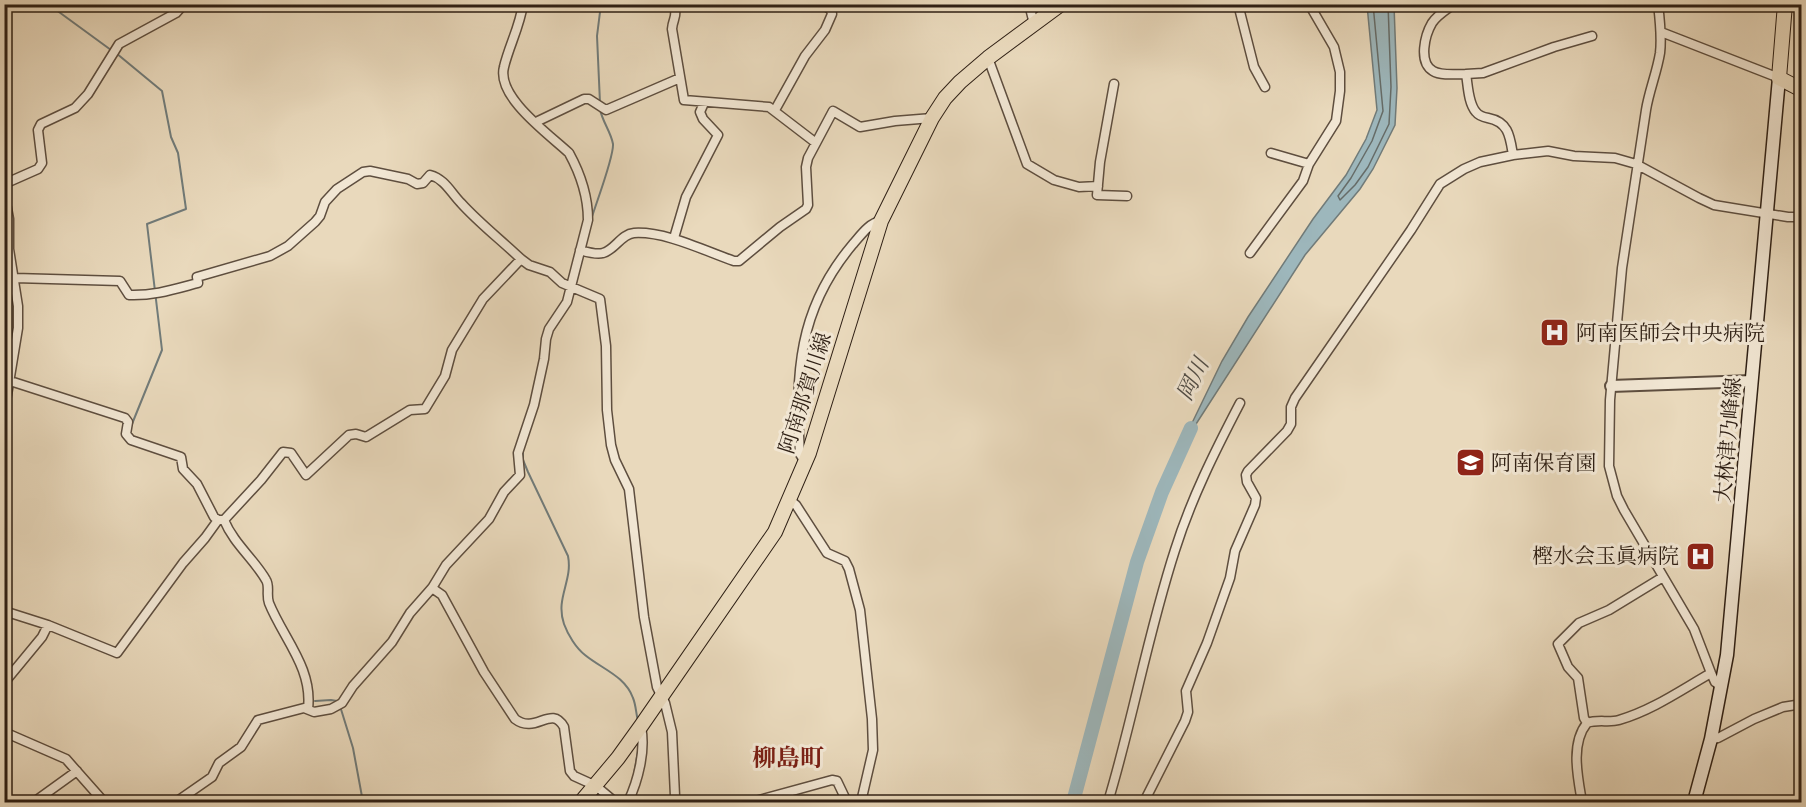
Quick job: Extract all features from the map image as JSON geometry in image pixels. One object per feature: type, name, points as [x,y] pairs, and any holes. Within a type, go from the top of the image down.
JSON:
[{"type":"main road","name":"阿南那賀川線","points":[[581,802],[596,786],[662,697],[765,548],[790,500],[805,463],[881,222],[932,118],[945,98],[960,82],[988,58],[1061,4]]},
{"type":"main road","points":[[1785,4],[1779,78],[1802,90]]},
{"type":"main road","name":"大林津乃峰線","points":[[1694,802],[1722,687],[1732,613],[1779,78]]},
{"type":"street","points":[[4,184],[38,169],[42,163],[38,130],[41,124],[75,108],[87,94],[115,48],[176,13],[184,4]]},
{"type":"street","points":[[180,801],[212,777],[219,763],[241,747],[258,720],[308,709],[314,712],[331,709],[342,703],[353,686],[392,642],[410,613],[432,588],[446,565],[489,519],[504,492],[519,475],[518,453],[534,405],[546,339],[549,329],[567,302],[573,287],[583,251],[588,220],[588,208],[579,175],[569,153],[513,99],[506,86],[503,70],[523,4]]},
{"type":"street","points":[[675,4],[677,16],[672,23],[672,29],[684,100],[769,107],[816,143]]},
{"type":"street","points":[[775,110],[805,56],[825,30],[832,14],[831,10],[823,4]]},
{"type":"street","points":[[1029,4],[1034,24]]},
{"type":"street","points":[[1238,4],[1254,67],[1265,87]]},
{"type":"street","points":[[1250,253],[1303,180],[1309,164],[1336,121],[1340,72],[1334,46],[1309,4]]},
{"type":"street","points":[[1454,4],[1433,22],[1426,35],[1427,63],[1433,71],[1439,73],[1484,73],[1554,47],[1592,36]]},
{"type":"street","points":[[1658,4],[1661,32],[1660,55],[1650,88],[1636,164],[1622,267],[1611,386],[1608,455],[1617,496],[1694,629],[1715,682],[1722,687]]},
{"type":"street","points":[[1661,32],[1779,78]]},
{"type":"street","points":[[988,58],[1027,164],[1054,180],[1078,187],[1098,186]]},
{"type":"street","points":[[1466,74],[1474,110],[1480,116],[1504,124],[1510,137],[1513,155]]},
{"type":"street","points":[[536,122],[584,99],[589,99],[606,110],[680,78]]},
{"type":"street","points":[[1114,84],[1097,195],[1127,196]]},
{"type":"street","points":[[674,238],[687,197],[718,135],[703,119],[700,112],[704,103]]},
{"type":"street","points":[[583,251],[600,254],[609,251],[628,234],[636,233],[674,238],[739,261],[806,209],[808,205],[806,167],[833,111],[860,127],[932,118]]},
{"type":"street","points":[[1144,802],[1185,721],[1188,712],[1186,691],[1207,643],[1230,578],[1235,551],[1255,505],[1254,494],[1247,482],[1248,471],[1287,431],[1291,424],[1295,398],[1442,182],[1480,162],[1548,151],[1574,156],[1615,158],[1636,164],[1714,205],[1802,217]]},
{"type":"street","points":[[1271,153],[1309,164]]},
{"type":"street","points":[[15,278],[120,282],[129,295],[157,294],[198,283],[197,277],[270,256],[288,246],[304,234],[320,216],[325,202],[337,189],[363,172],[370,171],[408,179],[417,184],[423,183],[430,175],[436,177],[450,188],[462,205],[529,265],[550,272],[562,283],[600,299],[607,366],[607,410],[611,445],[615,460],[629,489],[644,617],[657,687],[672,732],[677,802]]},
{"type":"street","points":[[4,192],[9,219],[9,249],[18,306],[18,328],[7,380],[4,413]]},
{"type":"street","points":[[805,463],[800,454],[798,392],[802,354],[811,312],[847,251],[864,231],[875,222],[881,222]]},
{"type":"street","points":[[4,611],[117,653],[183,563],[261,480],[284,452],[291,453],[306,475],[349,435],[356,434],[366,437],[410,410],[425,409],[445,376],[452,350],[483,299],[521,259]]},
{"type":"street","points":[[7,380],[125,418],[129,422],[126,434],[131,440],[181,457],[183,469],[197,484],[214,517],[221,520],[267,582],[268,599],[291,642],[310,693],[308,709]]},
{"type":"street","points":[[1611,386],[1752,381]]},
{"type":"street","points":[[1108,802],[1175,548],[1211,459],[1240,403]]},
{"type":"street","points":[[790,500],[796,505],[827,553],[845,561],[860,610],[872,719],[873,750],[861,802]]},
{"type":"street","points":[[1587,723],[1584,718],[1578,678],[1568,668],[1558,644],[1579,623],[1604,613],[1663,577]]},
{"type":"street","points":[[432,588],[442,595],[484,672],[515,719],[522,724],[529,725],[551,718],[560,721],[564,727],[570,771],[574,776],[596,786],[615,802]]},
{"type":"street","points":[[4,683],[42,637],[48,626]]},
{"type":"street","points":[[1587,723],[1618,720],[1643,711],[1687,689],[1711,673]]},
{"type":"street","points":[[1711,739],[1718,738],[1754,719],[1784,707],[1802,704]]},
{"type":"street","points":[[1582,802],[1577,773],[1578,740],[1587,723]]},
{"type":"street","points":[[628,802],[637,782],[643,733],[641,726]]},
{"type":"street","points":[[4,732],[66,759],[104,802]]},
{"type":"street","points":[[34,802],[77,771]]},
{"type":"street","points":[[752,802],[832,780],[837,781],[846,802]]},
{"type":"water","points":[[1367,5],[1394,5],[1397,88],[1395,125],[1373,169],[1360,189],[1305,255],[1178,452],[1222,361],[1248,317],[1313,219],[1346,175],[1366,139],[1377,110]]},
{"type":"waterway","points":[[48,4],[111,50]]},
{"type":"waterway","points":[[600,103],[597,36],[601,4]]},
{"type":"waterway","points":[[116,53],[162,91],[171,137],[178,153],[186,209],[147,224],[162,350],[132,424]]},
{"type":"waterway","points":[[591,220],[613,150],[612,140],[600,109]]},
{"type":"waterway","points":[[575,287],[580,267]]},
{"type":"waterway","points":[[552,332],[568,307]]},
{"type":"waterway","name":"岡川","points":[[1073,802],[1137,562],[1162,492],[1191,428]]},
{"type":"waterway","points":[[523,451],[523,460],[528,472],[568,556],[568,574],[562,606],[564,624],[582,652],[625,684],[634,701],[638,721]]},
{"type":"waterway","points":[[315,701],[337,701]]},
{"type":"waterway","points":[[340,706],[353,748],[363,802]]},
{"type":"waterway","points":[[634,774],[639,745]]},
{"type":"waterway","points":[[623,802],[627,794]]},
{"type":"place","name":"阿南医師会中央病院","points":[[1555,333]]},
{"type":"place","name":"阿南保育園","points":[[1470,463]]},
{"type":"place","name":"樫水会玉眞病院","points":[[1700,556]]},
{"type":"district","name":"柳島町","points":[[788,758]]}]
